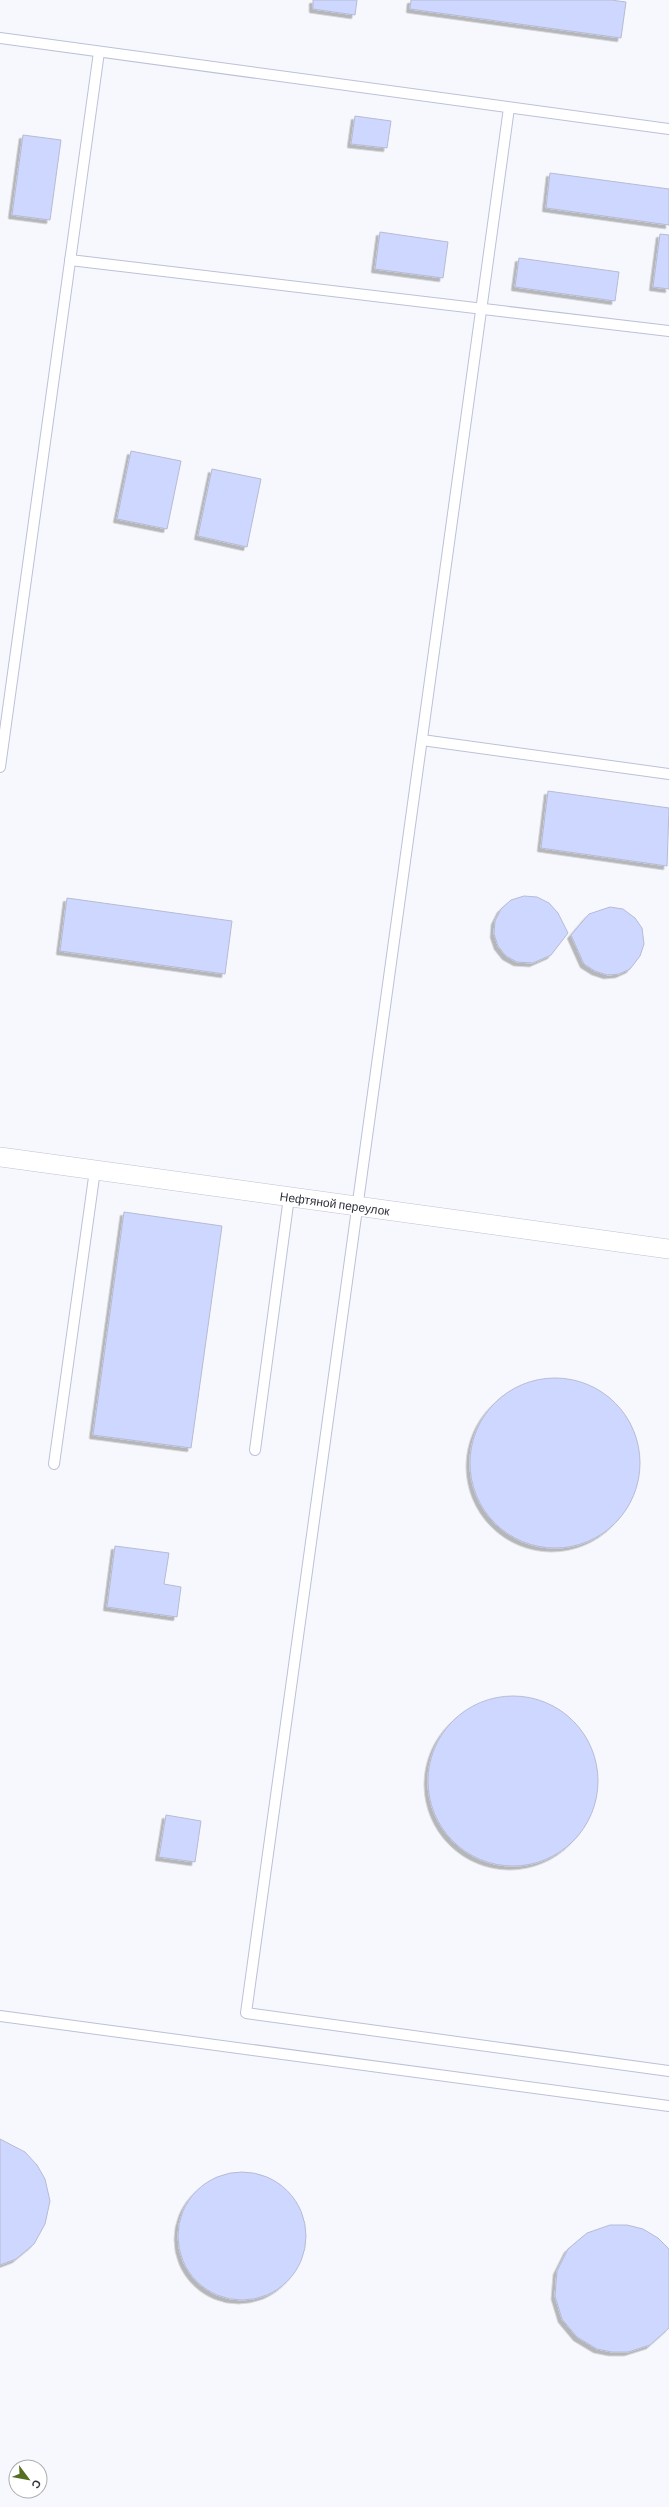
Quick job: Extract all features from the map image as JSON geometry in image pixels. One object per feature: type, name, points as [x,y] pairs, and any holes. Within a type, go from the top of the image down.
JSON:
[{"type":"street","name":"Нефтяной переулок","points":[[0,1158],[669,1249]]},
{"type":"lane","points":[[0,38],[669,130]]},
{"type":"lane","points":[[0,767],[99,52]]},
{"type":"lane","points":[[509,108],[246,2013],[669,2071]]},
{"type":"lane","points":[[70,260],[669,331]]},
{"type":"lane","points":[[422,740],[669,774]]},
{"type":"lane","points":[[54,1464],[95,1170]]},
{"type":"lane","points":[[254,1450],[289,1197]]},
{"type":"lane","points":[[0,2016],[669,2106]]},
{"type":"building","points":[[313,0],[357,0],[355,15],[313,9]]},
{"type":"building","points":[[411,0],[611,0],[626,2],[621,38],[410,9]]},
{"type":"building","points":[[355,116],[391,121],[387,148],[351,144]]},
{"type":"building","points":[[23,135],[61,140],[50,220],[12,215]]},
{"type":"building","points":[[550,173],[669,189],[669,225],[546,208]]},
{"type":"building","points":[[380,232],[448,242],[443,278],[375,269]]},
{"type":"building","points":[[660,234],[669,235],[669,289],[653,287]]},
{"type":"building","points":[[519,258],[619,272],[615,301],[515,287]]},
{"type":"building","points":[[131,451],[181,461],[167,529],[117,519]]},
{"type":"building","points":[[212,469],[261,479],[247,547],[198,536]]},
{"type":"building","points":[[548,791],[669,808],[667,866],[541,848]]},
{"type":"building","points":[[524,896],[537,897],[549,903],[558,913],[568,933],[551,955],[533,963],[517,962],[506,956],[498,946],[494,934],[495,921],[501,909],[511,900]]},
{"type":"building","points":[[67,898],[232,921],[225,974],[60,951]]},
{"type":"building","points":[[610,907],[623,909],[635,918],[642,928],[644,944],[640,956],[630,969],[619,974],[607,975],[595,971],[584,964],[571,935],[589,914]]},
{"type":"building","points":[[124,1212],[222,1226],[191,1448],[93,1435]]},
{"type":"building","points":[[547,1378],[563,1378],[588,1384],[609,1397],[621,1409],[634,1430],[640,1455],[640,1471],[634,1496],[621,1517],[609,1529],[588,1542],[563,1548],[547,1548],[522,1542],[501,1529],[489,1517],[476,1496],[470,1471],[470,1455],[476,1430],[489,1409],[501,1397],[522,1384]]},
{"type":"building","points":[[115,1546],[169,1553],[164,1584],[181,1587],[177,1617],[107,1607]]},
{"type":"building","points":[[505,1696],[521,1696],[546,1702],[567,1715],[579,1727],[592,1748],[598,1773],[598,1789],[592,1814],[579,1835],[567,1847],[546,1860],[521,1866],[505,1866],[480,1860],[459,1847],[447,1835],[434,1814],[428,1789],[428,1773],[434,1748],[447,1727],[459,1715],[480,1702]]},
{"type":"building","points":[[166,1815],[201,1821],[195,1862],[159,1857]]},
{"type":"building","points":[[0,2139],[25,2152],[37,2165],[45,2179],[50,2201],[45,2224],[34,2244],[16,2259],[0,2265]]},
{"type":"building","points":[[248,2172],[272,2179],[283,2186],[292,2195],[301,2211],[305,2223],[305,2249],[299,2266],[292,2277],[283,2286],[272,2293],[255,2299],[236,2300],[212,2293],[201,2286],[192,2277],[185,2266],[179,2249],[178,2230],[185,2206],[192,2195],[201,2186],[212,2179],[229,2173]]},
{"type":"building","points":[[610,2225],[627,2225],[643,2229],[658,2238],[669,2249],[669,2328],[650,2345],[628,2352],[612,2352],[597,2349],[577,2337],[562,2319],[555,2296],[557,2271],[568,2249],[587,2233]]}]
